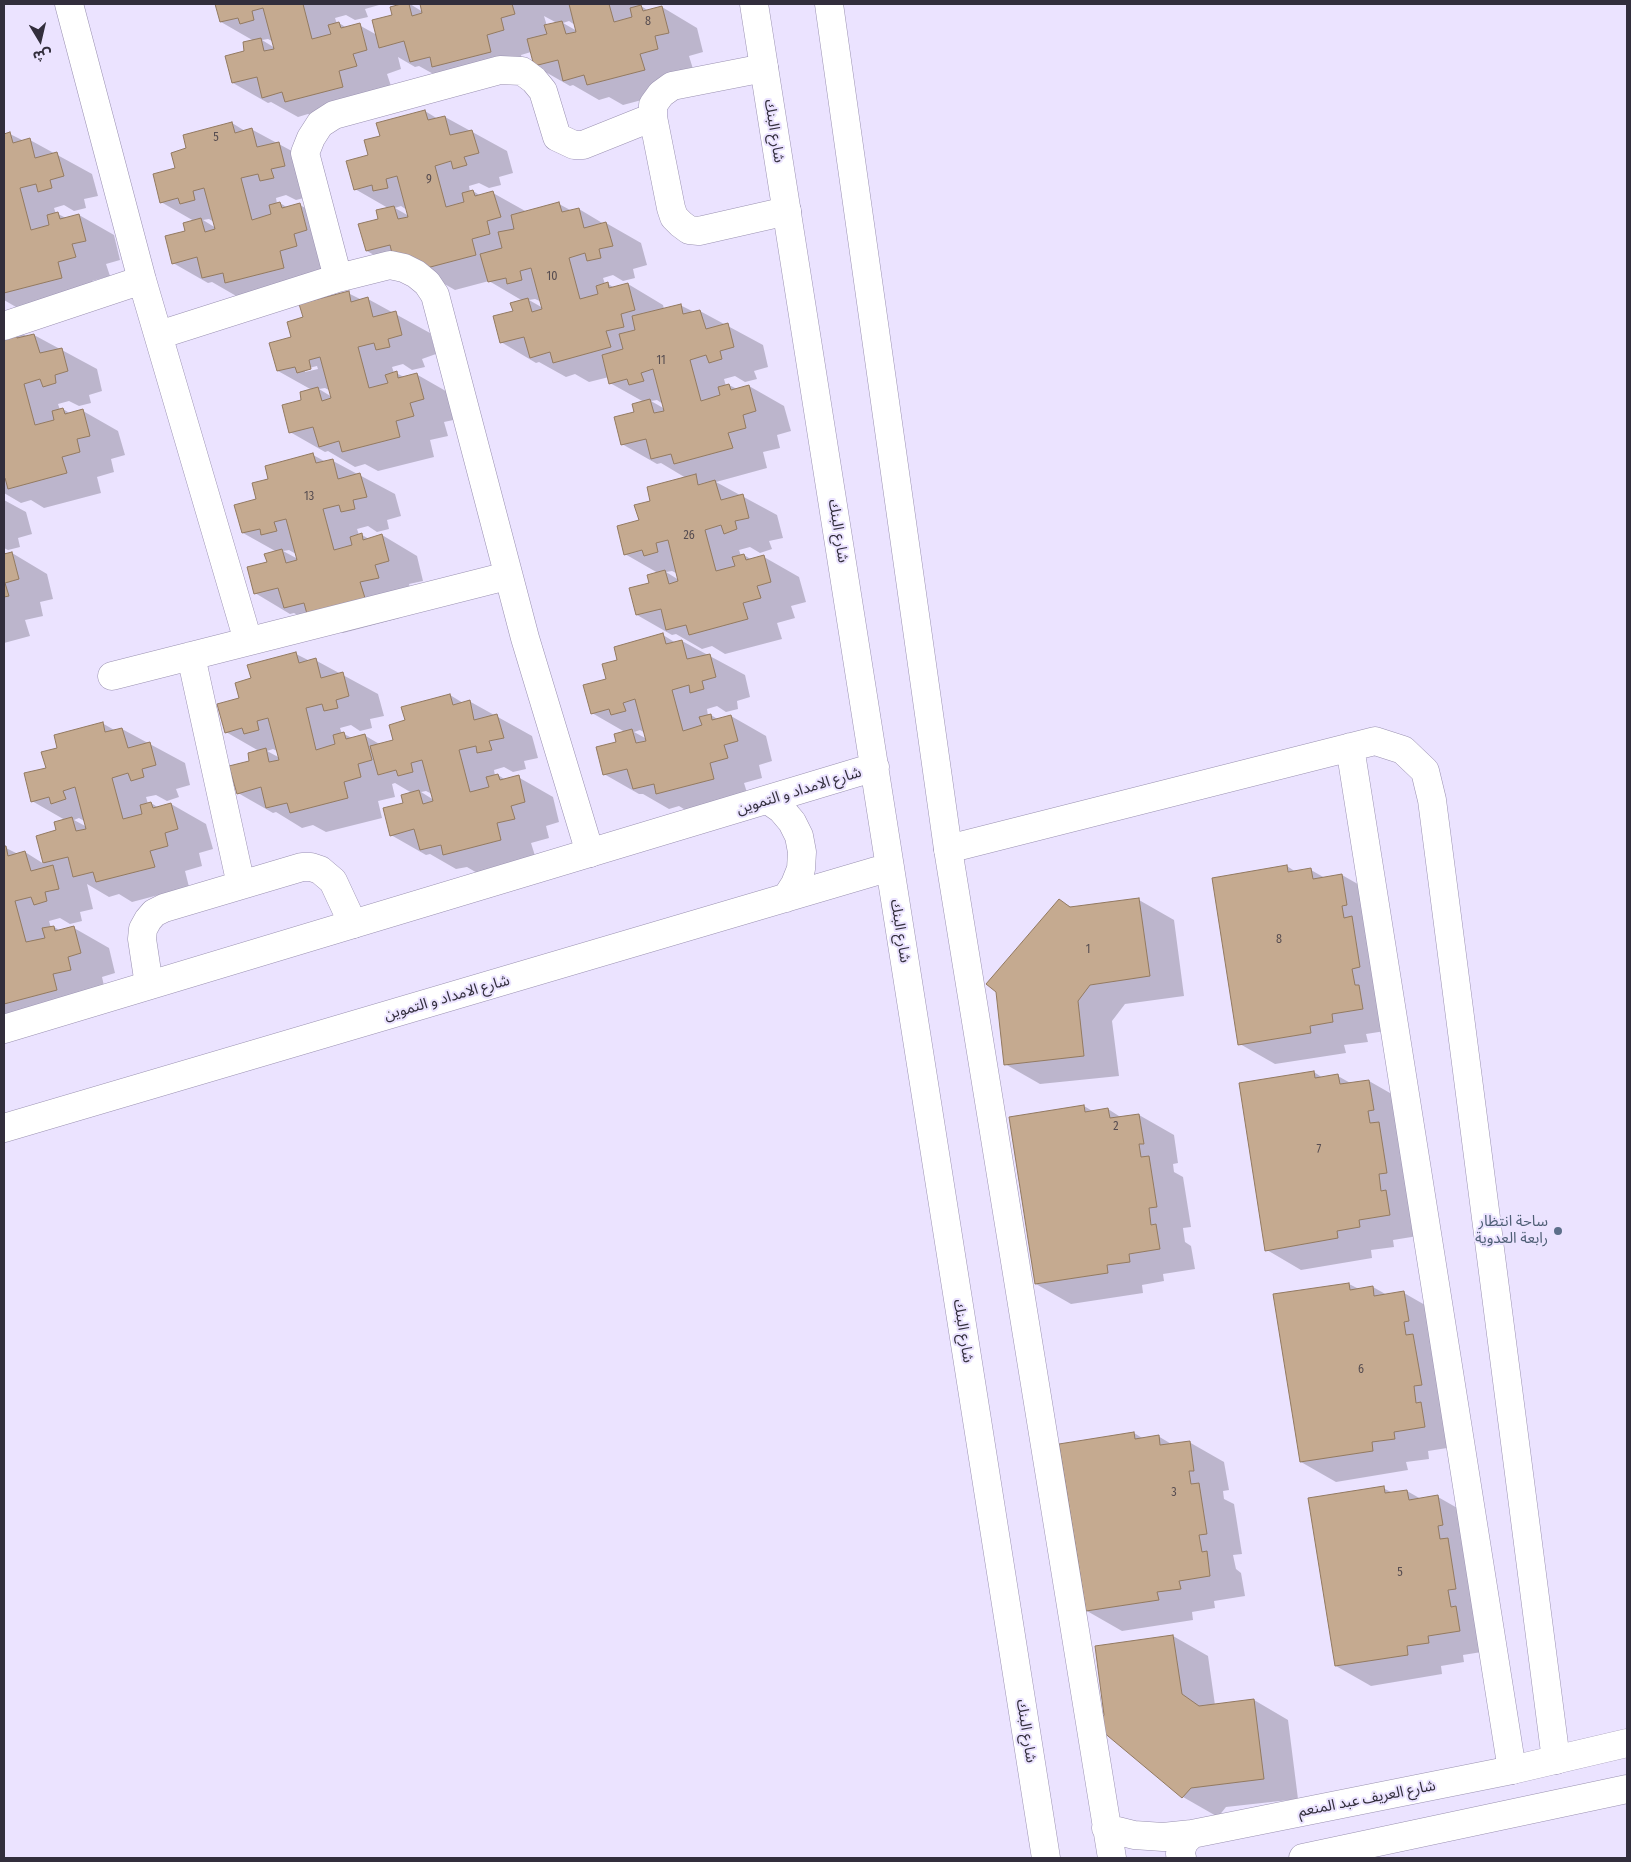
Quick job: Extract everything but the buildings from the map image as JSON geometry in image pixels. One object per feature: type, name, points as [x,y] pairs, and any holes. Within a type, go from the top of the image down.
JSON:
[{"type":"street","points":[[69,4],[142,280],[248,641]]},
{"type":"street","name":"شارع البنك","points":[[754,4],[875,767],[1040,1857]]},
{"type":"street","points":[[829,4],[948,849],[1112,1858]]},
{"type":"street","points":[[764,68],[672,86],[661,94],[653,105],[653,117],[671,208],[674,218],[680,224],[689,230],[699,231],[787,211]]},
{"type":"street","points":[[338,278],[305,153],[310,138],[320,124],[334,115],[500,70],[522,72],[534,80],[543,91],[557,137],[564,142],[583,145],[653,117]]},
{"type":"street","points":[[159,335],[338,278],[390,265],[404,268],[416,274],[427,284],[434,295],[507,576],[590,853]]},
{"type":"street","points":[[4,326],[142,280]]},
{"type":"street","points":[[112,676],[507,576]]},
{"type":"street","points":[[191,656],[241,886]]},
{"type":"street","points":[[948,849],[1375,741],[1404,750],[1424,771],[1432,800],[1556,1760]]},
{"type":"street","points":[[1350,747],[1512,1770]]},
{"type":"street","name":"شارع الامداد و التموين","points":[[4,1029],[875,767]]},
{"type":"street","points":[[768,800],[781,809],[792,822],[801,844],[801,869],[795,884],[786,898]]},
{"type":"street","points":[[149,985],[142,939],[143,929],[154,913],[164,908],[302,867],[311,867],[320,870],[333,881],[353,924]]},
{"type":"street","name":"شارع الامداد و التموين","points":[[4,1128],[890,867]]},
{"type":"street","name":"شارع العريف عبد المنعم","points":[[1106,1828],[1134,1835],[1163,1837],[1192,1834],[1512,1770],[1627,1743]]},
{"type":"street","points":[[1303,1858],[1627,1789]]},
{"type":"street","points":[[1182,1858],[1180,1854],[1184,1842],[1192,1834]]},
{"type":"place","name":"ساحة انتظار رابعة العدوية","points":[[1558,1231]]}]
